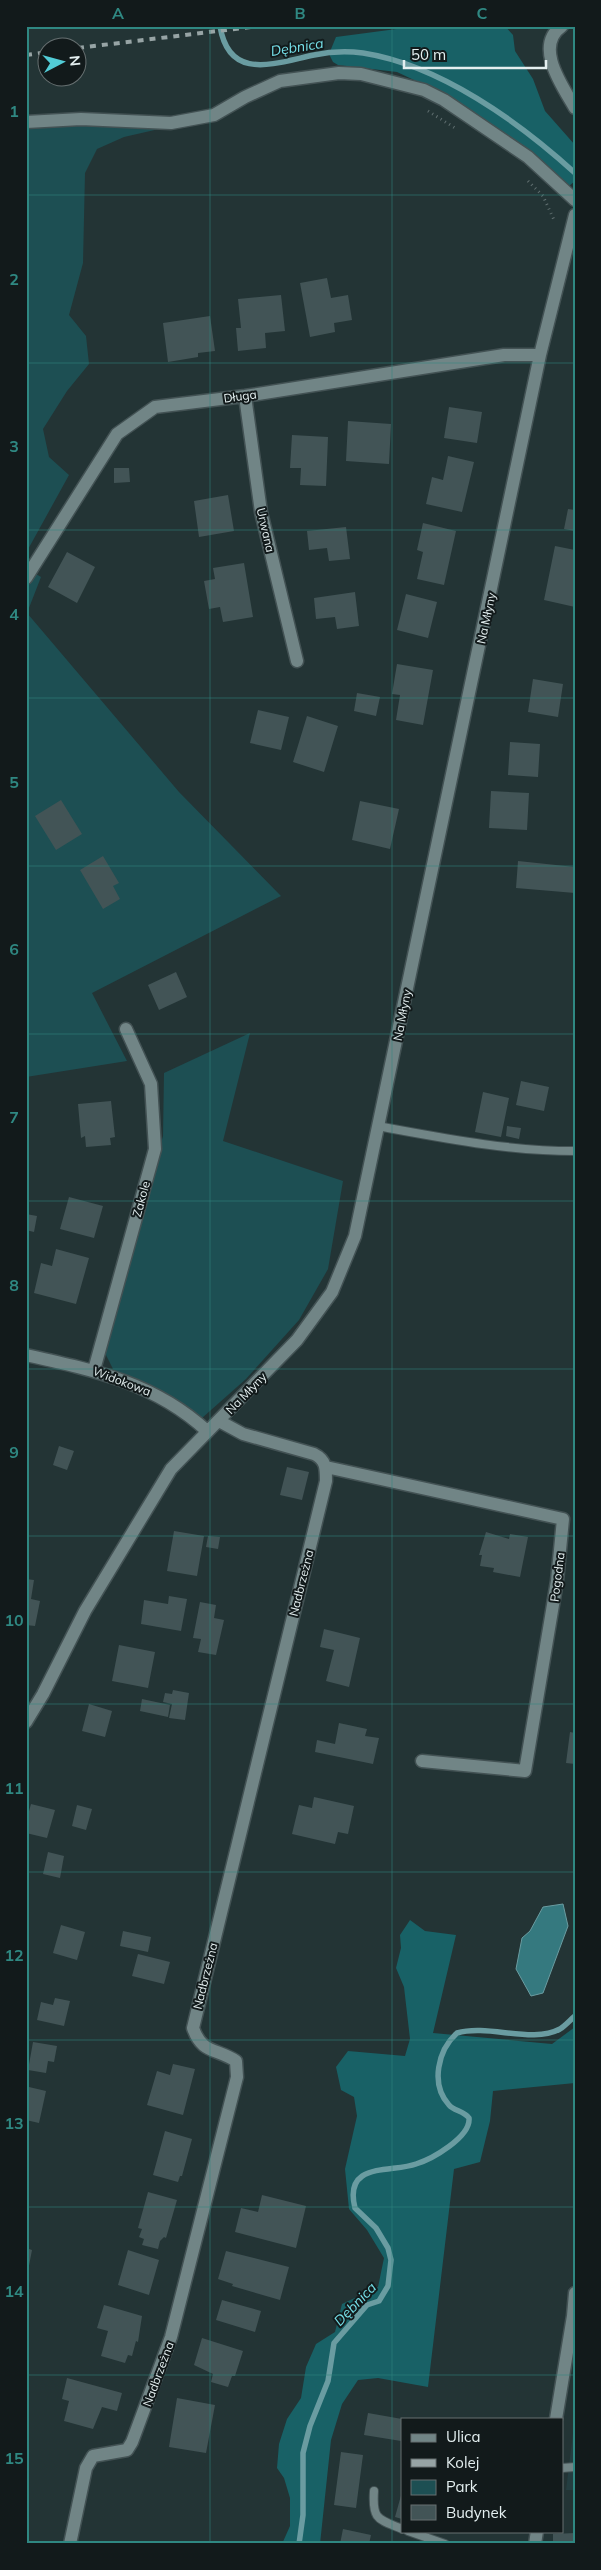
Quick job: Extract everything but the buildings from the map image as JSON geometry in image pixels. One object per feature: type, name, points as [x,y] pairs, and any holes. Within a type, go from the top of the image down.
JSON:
[{"type":"street","points":[[562,26],[556,31],[550,51],[553,69],[575,108]]},
{"type":"street","points":[[26,122],[81,119],[171,123],[214,115],[245,97],[280,81],[339,72],[362,74],[424,90],[444,100],[528,157],[575,200]]},
{"type":"street","name":"Na Młyny","points":[[26,1722],[43,1694],[85,1611],[171,1469],[297,1340],[332,1292],[355,1236],[540,355],[575,215]]},
{"type":"street","name":"Długa","points":[[26,578],[116,434],[155,407],[245,396],[504,355],[540,355]]},
{"type":"street","name":"Urwana","points":[[245,396],[261,512],[297,662]]},
{"type":"street","name":"Zakole","points":[[94,1370],[155,1149],[151,1084],[126,1029]]},
{"type":"street","name":"Widokowa","points":[[26,1355],[94,1370],[147,1390],[186,1412],[207,1431]]},
{"type":"street","points":[[219,1421],[243,1434],[314,1454],[321,1458],[326,1467]]},
{"type":"street","name":"Pogodna","points":[[326,1467],[563,1519],[557,1581],[524,1771],[422,1761]]},
{"type":"street","name":"Nadbrzeżna","points":[[70,2544],[86,2468],[93,2456],[127,2450],[172,2337],[237,2077],[236,2061],[210,2051],[197,2040],[192,2028],[323,1491],[326,1467]]},
{"type":"street","points":[[556,2418],[575,2293]]},
{"type":"lane","points":[[377,1126],[489,1146],[533,1151],[575,1151]]},
{"type":"lane","points":[[374,2491],[373,2510],[378,2518],[401,2529]]},
{"type":"lane","points":[[411,2532],[444,2544]]},
{"type":"path","points":[[425,110],[458,130]]},
{"type":"path","points":[[525,177],[543,196],[554,222]]},
{"type":"shaded area","points":[[419,26],[505,26],[513,35],[515,51],[533,79],[545,111],[575,145],[575,181],[569,186],[526,148],[450,97],[397,72],[338,65],[333,62],[329,54],[336,37]]},
{"type":"shaded area","points":[[563,1904],[568,1926],[543,1993],[531,1996],[516,1969],[522,1938],[530,1931],[543,1907]]},
{"type":"shaded area","points":[[410,1920],[425,1931],[456,1935],[433,2033],[552,2044],[575,2027],[575,2083],[493,2091],[490,2121],[480,2162],[454,2169],[428,2387],[378,2378],[358,2380],[342,2404],[331,2440],[320,2544],[282,2544],[290,2526],[290,2498],[284,2478],[277,2468],[279,2444],[287,2419],[301,2398],[306,2367],[316,2344],[335,2332],[342,2304],[378,2287],[384,2258],[367,2230],[349,2209],[345,2169],[357,2116],[354,2097],[341,2090],[336,2067],[348,2051],[405,2056],[410,2039],[404,1987],[396,1968],[401,1948],[400,1935]]},
{"type":"shaded area","points":[[575,2417],[575,2490],[566,2490]]},
{"type":"green space","points":[[84,125],[159,129],[124,137],[97,149],[85,173],[83,263],[69,315],[86,336],[89,364],[67,391],[43,429],[49,457],[69,475],[26,553],[26,126]]},
{"type":"green space","points":[[26,568],[41,577],[27,613],[179,792],[281,896],[92,993],[127,1061],[26,1077]]},
{"type":"green space","points":[[250,1033],[223,1141],[343,1181],[328,1269],[299,1320],[246,1379],[202,1418],[164,1392],[114,1371],[104,1351],[163,1136],[164,1073]]},
{"type":"waterway","name":"Dębnica","points":[[220,26],[225,44],[233,55],[243,62],[269,64],[320,54],[351,52],[392,60],[421,70],[477,98],[504,116],[529,134],[575,173]]},
{"type":"waterway","name":"Dębnica","points":[[299,2544],[303,2515],[303,2453],[310,2426],[328,2381],[334,2343],[367,2305],[379,2301],[388,2286],[391,2260],[388,2248],[376,2228],[355,2208],[353,2193],[356,2183],[363,2176],[372,2172],[406,2167],[423,2161],[449,2146],[464,2132],[469,2118],[449,2105],[443,2097],[438,2077],[441,2058],[445,2048],[457,2033],[483,2031],[537,2035],[560,2029],[575,2016]]},
{"type":"railway","points":[[88,47],[259,26]]},
{"type":"railway","points":[[26,55],[38,53]]}]
